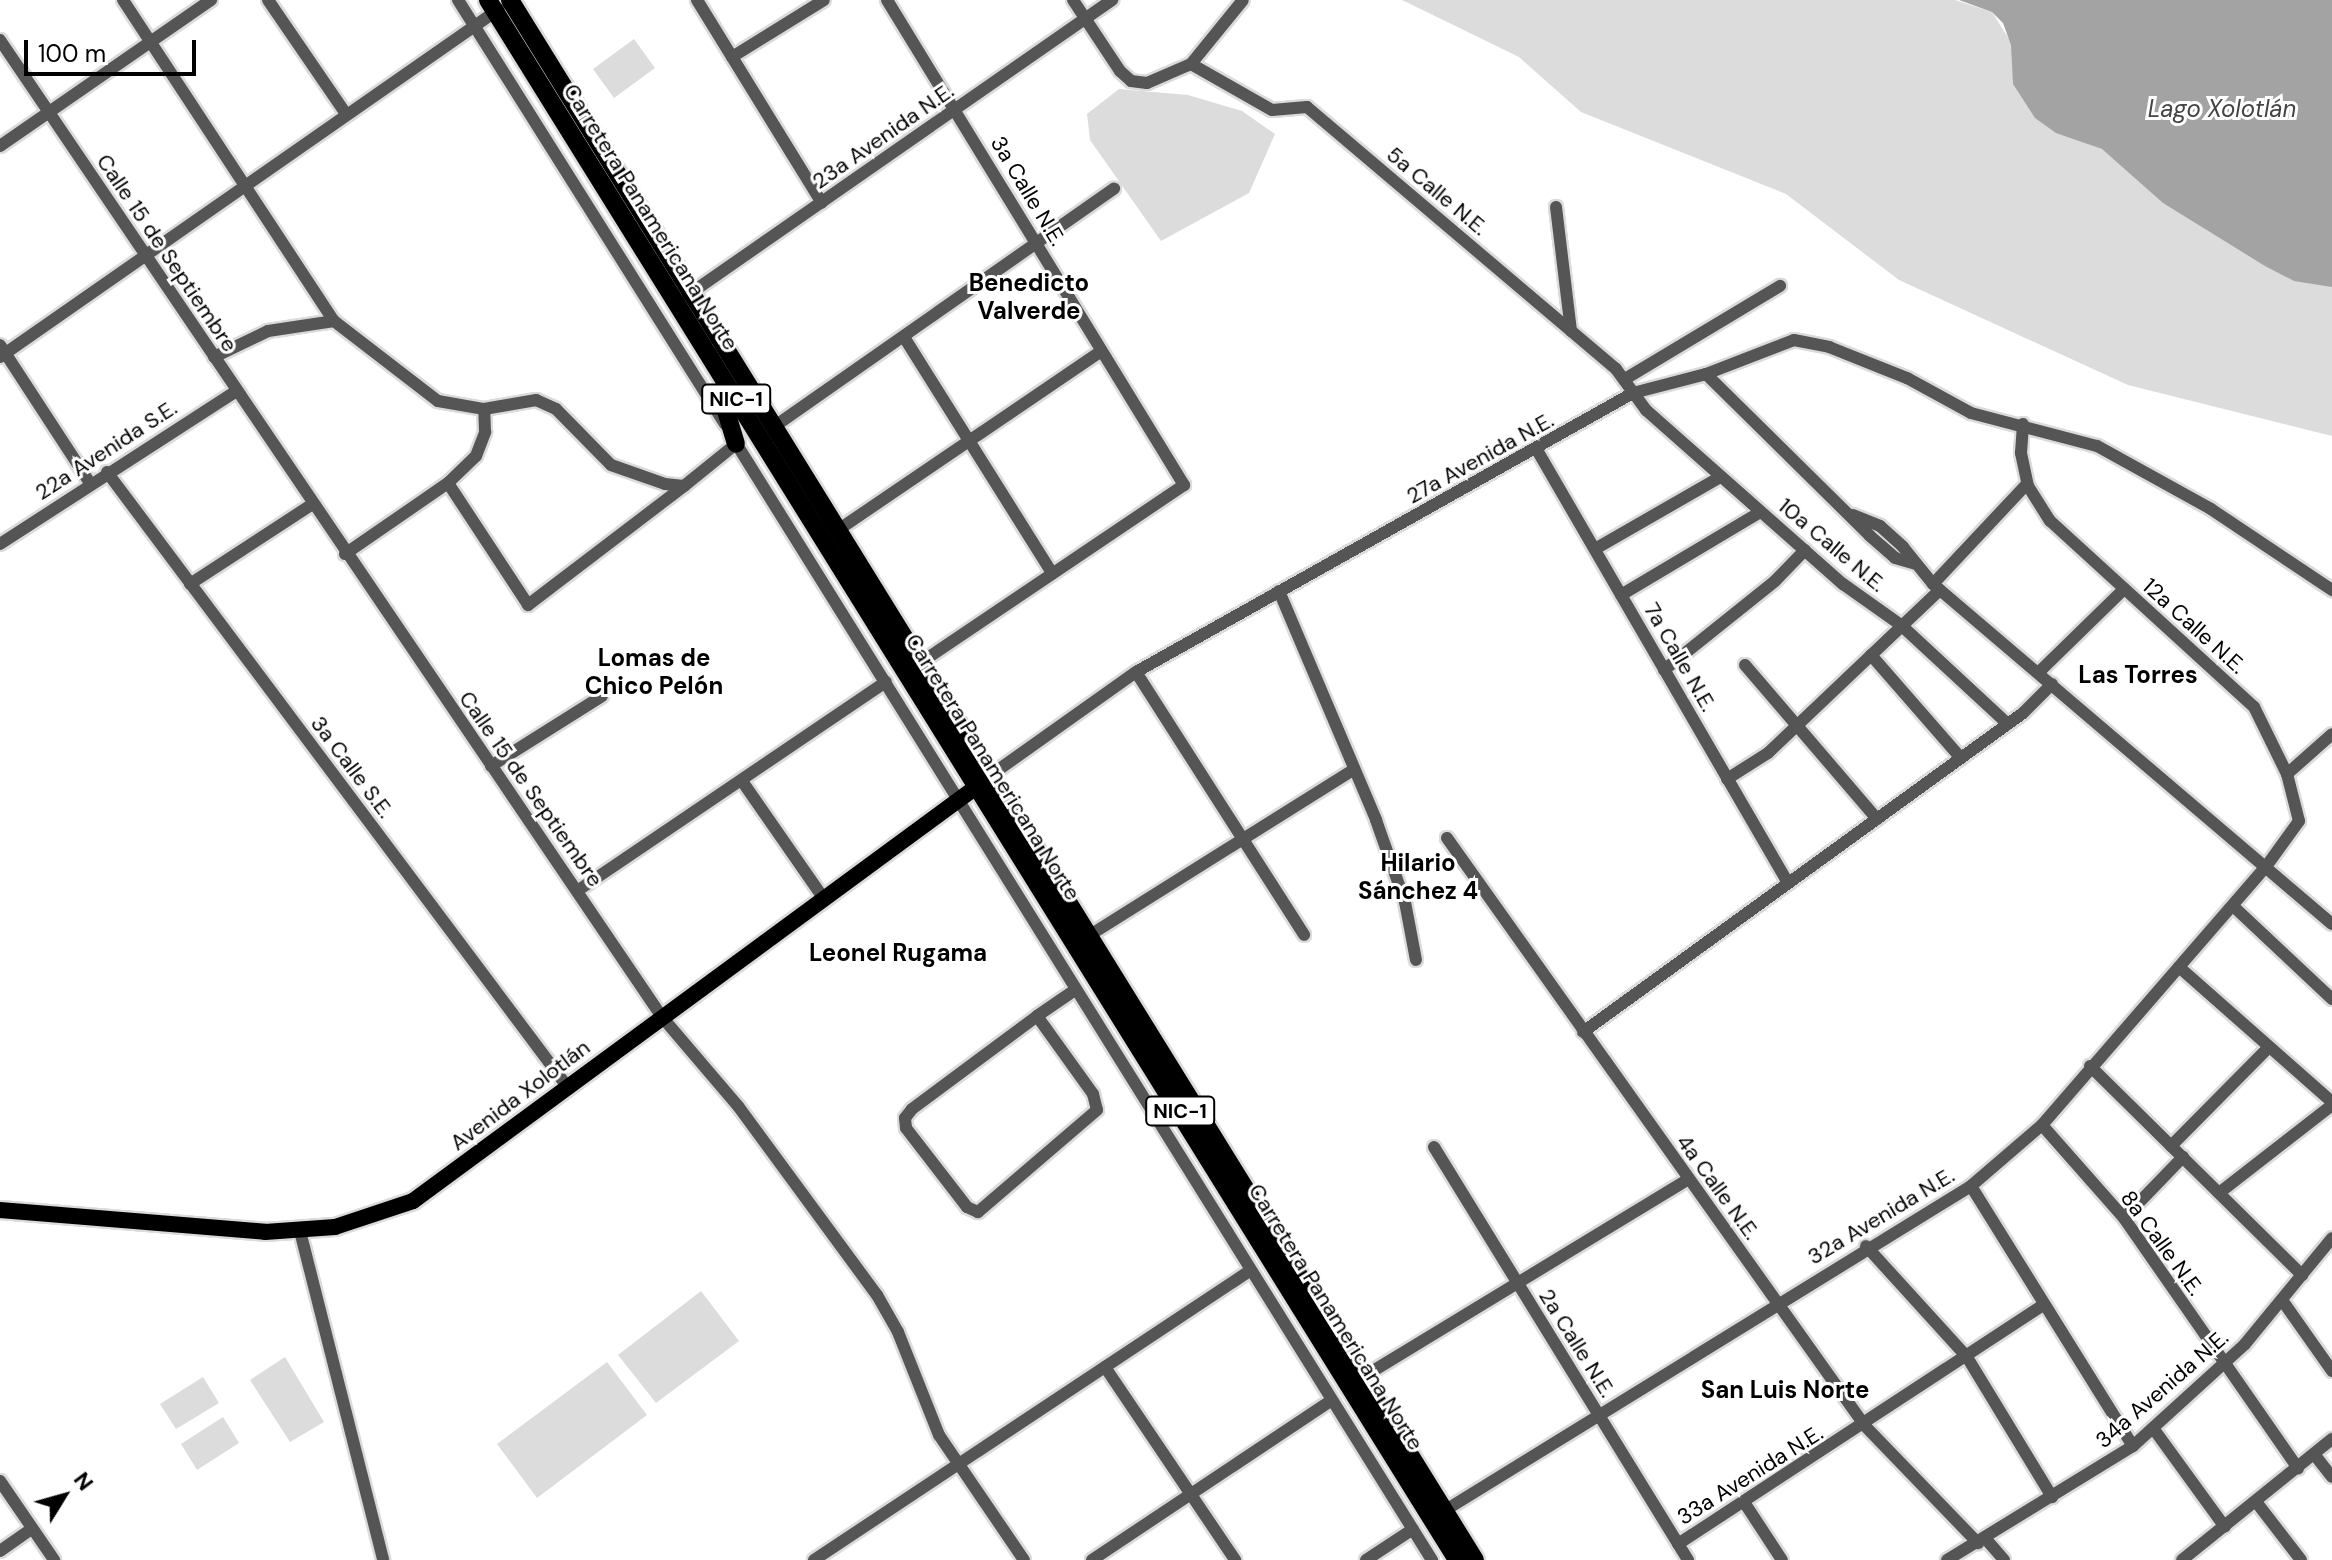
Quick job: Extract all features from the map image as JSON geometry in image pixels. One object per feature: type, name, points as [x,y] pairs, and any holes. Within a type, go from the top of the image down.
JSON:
[{"type":"highway","name":"Carretera Panamericana Norte","points":[[502,2],[541,50],[683,299],[775,426],[922,662],[984,781],[1090,935],[1475,1560]]},
{"type":"highway","name":"Carretera Panamericana Norte","points":[[502,2],[984,781],[1457,1560]]},
{"type":"highway","points":[[683,299],[684,332],[722,394],[736,444]]},
{"type":"main road","name":"Avenida Xolotlán","points":[[1,1207],[217,1231],[300,1231],[335,1227],[413,1201],[566,1085],[984,781]]},
{"type":"street","points":[[123,0],[334,321],[438,401],[484,409],[536,400],[556,409],[611,465],[638,477],[684,486]]},
{"type":"street","points":[[0,146],[211,0]]},
{"type":"street","points":[[268,0],[346,114]]},
{"type":"street","points":[[458,0],[1432,1560]]},
{"type":"street","points":[[697,0],[822,203]]},
{"type":"street","points":[[732,57],[824,0]]},
{"type":"street","name":"3a Calle N.E.","points":[[887,0],[1184,485],[1052,573]]},
{"type":"street","points":[[1073,0],[1131,81],[1163,80],[1191,64],[1243,0]]},
{"type":"street","name":"23a Avenida N.E.","points":[[683,299],[1112,0]]},
{"type":"street","points":[[90,483],[2,352],[474,26],[502,2]]},
{"type":"street","name":"Calle 15 de Septiembre","points":[[0,40],[311,505],[662,1017],[738,1106],[877,1295],[904,1346],[939,1435],[1024,1560]]},
{"type":"street","name":"5a Calle N.E.","points":[[1191,64],[1272,110],[1307,107],[1571,331],[1625,379],[1633,393]]},
{"type":"street","points":[[775,426],[1114,189]]},
{"type":"street","points":[[1556,207],[1571,331]]},
{"type":"street","points":[[1625,379],[1780,286]]},
{"type":"street","points":[[214,357],[268,331],[334,321]]},
{"type":"street","points":[[904,337],[1052,573],[922,662]]},
{"type":"street","name":"27a Avenida N.E.","points":[[984,781],[1136,672],[1537,450],[1633,393],[1706,374],[1794,340],[1829,347],[1907,378],[1971,413],[2023,424],[2097,446],[2224,516],[2332,590]]},
{"type":"street","points":[[838,530],[1101,351]]},
{"type":"street","points":[[1706,374],[1761,433],[1853,515],[1895,558],[1913,563],[1937,587],[2332,924]]},
{"type":"street","name":"22a Avenida S.E.","points":[[0,544],[235,392]]},
{"type":"street","name":"10a Calle N.E.","points":[[1633,393],[1720,477],[1805,550],[1902,626],[2008,724]]},
{"type":"street","points":[[345,554],[448,483],[476,456],[485,432],[484,409]]},
{"type":"street","name":"12a Calle N.E.","points":[[2023,424],[2021,453],[2027,484],[2050,521],[2254,707],[2287,774],[2299,821],[2265,868]]},
{"type":"street","points":[[448,483],[528,605],[736,444]]},
{"type":"street","name":"7a Calle N.E.","points":[[1537,450],[1788,883]]},
{"type":"street","name":"3a Calle S.E.","points":[[107,472],[566,1085]]},
{"type":"street","points":[[1595,549],[1720,477]]},
{"type":"street","points":[[1727,779],[1768,753],[1902,626],[2027,484]]},
{"type":"street","points":[[190,584],[311,505]]},
{"type":"street","points":[[1621,595],[1760,512]]},
{"type":"street","points":[[1664,670],[1775,581],[1805,550]]},
{"type":"street","points":[[2039,672],[2124,589]]},
{"type":"street","points":[[1279,591],[1405,902],[1416,960]]},
{"type":"street","points":[[1871,655],[1961,758]]},
{"type":"street","points":[[1745,665],[1877,819]]},
{"type":"street","points":[[1136,672],[1304,935]]},
{"type":"street","points":[[577,891],[886,682]]},
{"type":"street","points":[[1583,1032],[2008,724],[2052,684]]},
{"type":"street","points":[[491,766],[602,696]]},
{"type":"street","points":[[2287,774],[2332,734]]},
{"type":"street","points":[[1090,935],[1242,836],[1353,770]]},
{"type":"street","points":[[742,781],[824,899]]},
{"type":"street","name":"4a Calle N.E.","points":[[1447,838],[1687,1180],[1779,1301],[1865,1426],[2004,1560]]},
{"type":"street","name":"32a Avenida N.E.","points":[[1444,1511],[1866,1246],[1971,1186],[2042,1125],[2090,1066],[2265,868]]},
{"type":"street","points":[[2233,906],[2332,999]]},
{"type":"street","points":[[2179,967],[2332,1104],[2219,1193]]},
{"type":"street","points":[[1037,1016],[1093,1094],[1097,1110],[978,1212],[958,1196],[906,1128],[905,1118],[1037,1016],[1075,990]]},
{"type":"street","points":[[2171,1146],[2228,1083],[2269,1047]]},
{"type":"street","points":[[2090,1066],[2302,1275]]},
{"type":"street","name":"8a Calle N.E.","points":[[2042,1125],[2124,1218],[2298,1468]]},
{"type":"street","name":"2a Calle N.E.","points":[[1434,1147],[1688,1560]]},
{"type":"street","points":[[2124,1218],[2183,1157]]},
{"type":"street","points":[[1363,1377],[1515,1281],[1687,1180]]},
{"type":"street","points":[[1971,1186],[2042,1306],[2133,1446]]},
{"type":"street","points":[[300,1231],[383,1560]]},
{"type":"street","name":"34a Avenida N.E.","points":[[1947,1560],[2133,1446],[2223,1364],[2282,1300],[2332,1238]]},
{"type":"street","points":[[1866,1246],[1967,1357],[2052,1497]]},
{"type":"street","points":[[814,1560],[1251,1270]]},
{"type":"street","points":[[2282,1300],[2332,1371]]},
{"type":"street","name":"33a Avenida N.E.","points":[[1678,1544],[1865,1426],[2042,1306]]},
{"type":"street","points":[[1105,1367],[1235,1560]]},
{"type":"street","points":[[1092,1560],[1332,1400]]},
{"type":"street","points":[[2153,1428],[2225,1527]]},
{"type":"street","points":[[1382,1437],[1395,1499]]},
{"type":"street","points":[[2182,1560],[2257,1503],[2332,1439]]},
{"type":"street","points":[[2314,1454],[2332,1477]]},
{"type":"street","points":[[0,1481],[54,1560]]},
{"type":"street","points":[[1744,1502],[1782,1560]]},
{"type":"street","points":[[2257,1503],[2301,1560]]},
{"type":"street","points":[[0,1551],[32,1529]]},
{"type":"street","points":[[1366,1560],[1413,1529]]},
{"type":"shaded area","points":[[1402,0],[1955,0],[1992,12],[2071,137],[2102,149],[2183,215],[2294,281],[2332,283],[2332,436],[2128,385],[1899,280],[1786,194],[1581,112],[1519,57]]},
{"type":"shaded area","points":[[634,39],[655,68],[614,98],[593,69]]},
{"type":"shaded area","points":[[1119,89],[1188,95],[1242,111],[1275,134],[1249,193],[1161,241],[1090,140],[1087,114]]},
{"type":"shaded area","points":[[701,1291],[739,1341],[656,1403],[618,1355]]},
{"type":"shaded area","points":[[285,1357],[324,1422],[290,1442],[250,1380]]},
{"type":"shaded area","points":[[607,1362],[647,1415],[537,1498],[497,1444]]},
{"type":"shaded area","points":[[203,1377],[219,1403],[176,1429],[160,1404]]},
{"type":"shaded area","points":[[223,1417],[239,1443],[197,1470],[181,1444]]},
{"type":"water","name":"Lago Xolotlán","points":[[1959,0],[2332,0],[2332,287],[2294,281],[2265,266],[2163,203],[2102,149],[2056,133],[2035,118],[2013,84],[2011,45],[2003,23],[1992,12]]},
{"type":"district","name":"Benedicto Valverde","points":[[1029,297]]},
{"type":"district","name":"Lomas de Chico Pelón","points":[[654,672]]},
{"type":"district","name":"Las Torres","points":[[2138,675]]},
{"type":"district","name":"Hilario Sánchez 4","points":[[1418,877]]},
{"type":"district","name":"Leonel Rugama","points":[[898,953]]},
{"type":"district","name":"San Luis Norte","points":[[1785,1390]]}]
